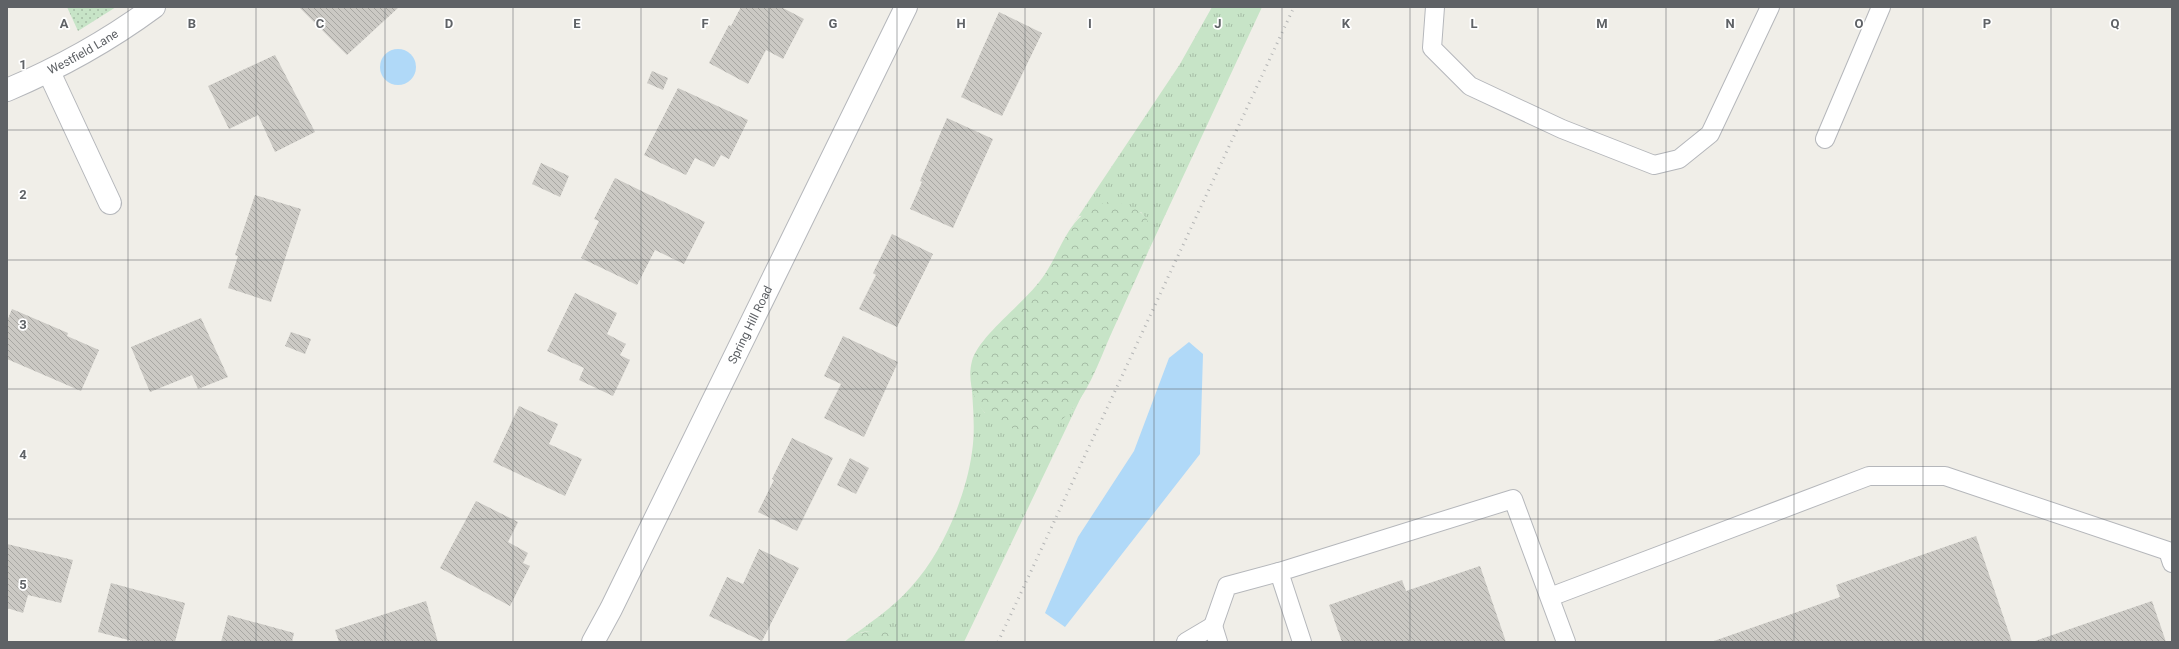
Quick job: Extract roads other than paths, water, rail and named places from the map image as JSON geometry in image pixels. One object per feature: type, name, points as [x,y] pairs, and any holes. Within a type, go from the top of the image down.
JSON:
[{"type":"street","name":"Westfield Lane","points":[[7,90],[49,72],[118,32],[154,7]]},
{"type":"street","name":"Spring Hill Road","points":[[593,642],[611,609],[906,7]]},
{"type":"street","points":[[49,72],[110,203]]},
{"type":"lane","points":[[1435,7],[1432,48],[1470,86],[1562,130],[1654,165],[1679,159],[1710,134],[1770,7]]},
{"type":"lane","points":[[1824,139],[1881,7]]},
{"type":"lane","points":[[1550,597],[1869,476],[1945,476],[2168,551],[2172,563]]},
{"type":"lane","points":[[1186,642],[1216,634],[1227,586],[1279,572],[1513,499],[1566,642]]},
{"type":"lane","points":[[1279,572],[1302,642]]},
{"type":"water","points":[[398,49],[408,52],[413,57],[416,67],[413,77],[408,82],[398,85],[388,82],[383,77],[380,67],[383,57],[388,52]]},
{"type":"water","points":[[1189,342],[1203,354],[1200,454],[1065,627],[1045,613],[1078,537],[1134,451],[1169,358]]},
{"type":"railway","points":[[998,642],[1294,7]]}]
